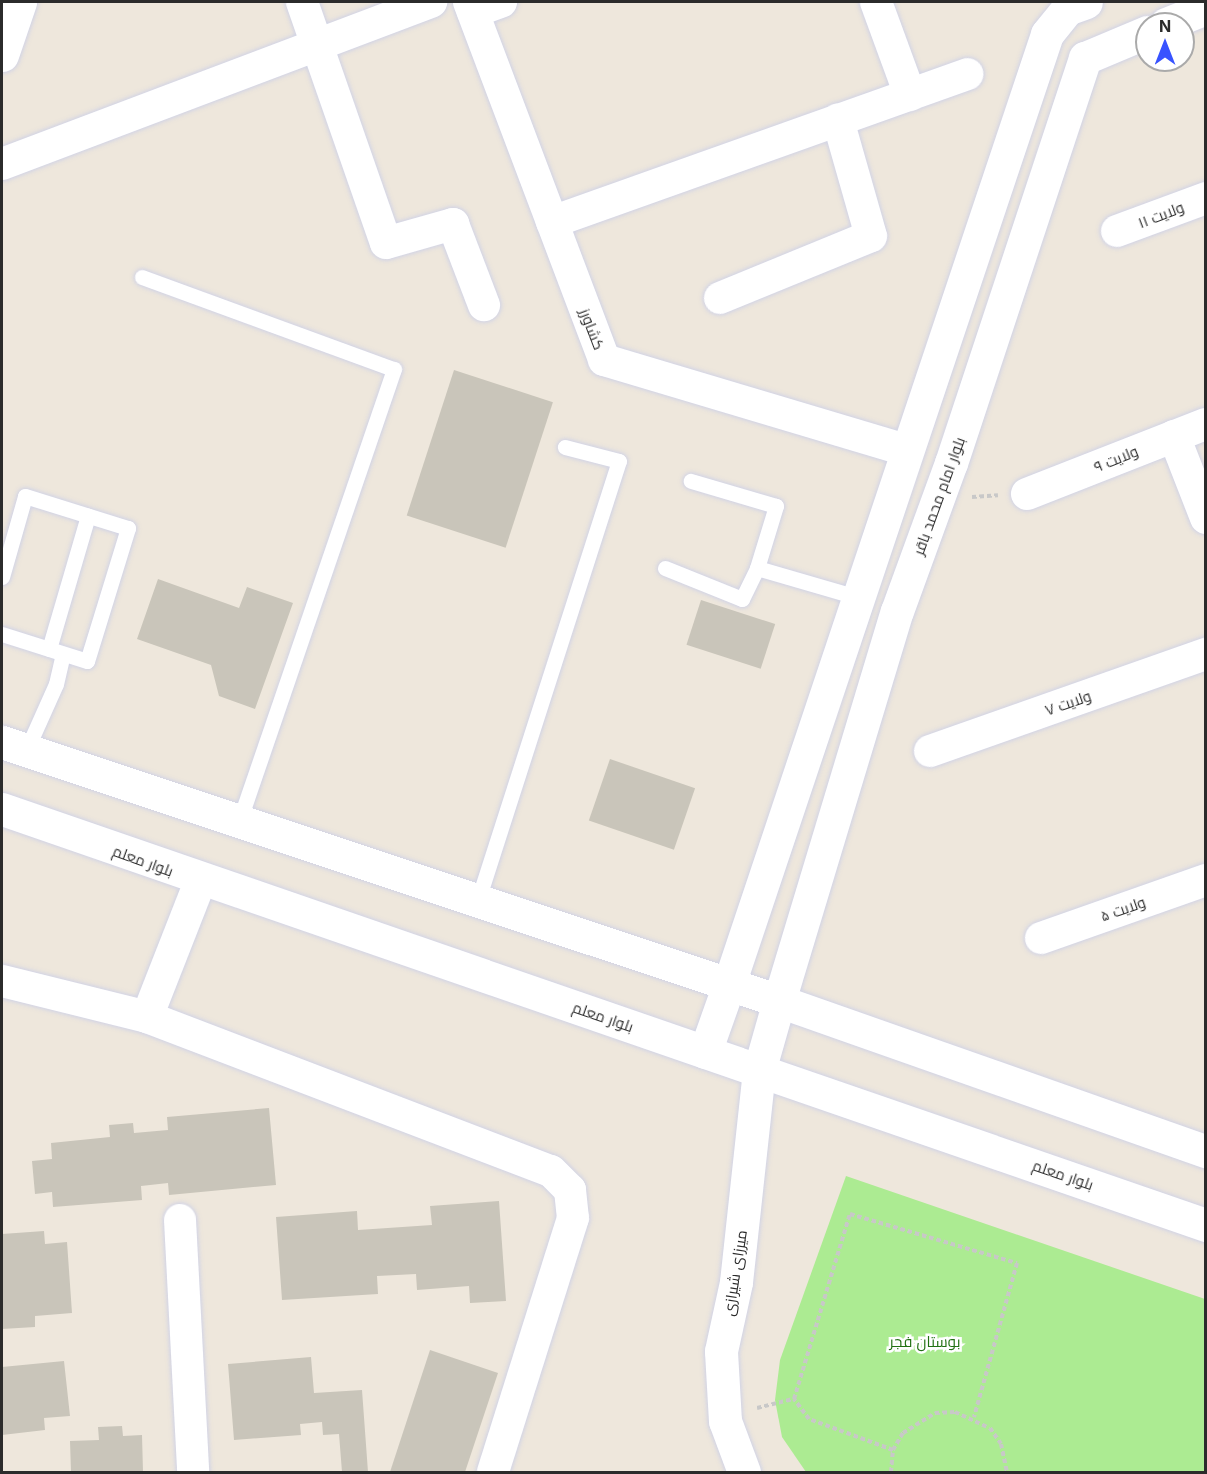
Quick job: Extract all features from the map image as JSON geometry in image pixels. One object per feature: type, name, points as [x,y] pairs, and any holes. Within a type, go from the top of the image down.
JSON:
[{"type":"main road","points":[[2,55],[20,2]]},
{"type":"main road","points":[[1073,4],[1085,58],[1135,37]]},
{"type":"main road","points":[[705,1052],[1047,34],[1073,4]]},
{"type":"main road","name":"بلوار امام محمد باقر","points":[[759,1071],[897,611],[939,498],[1085,58]]},
{"type":"main road","points":[[14,746],[728,987],[779,1001],[1206,1151]]},
{"type":"main road","name":"بلوار معلم","points":[[2,810],[200,882],[1206,1224]]},
{"type":"main road","name":"میرزای شیرازی","points":[[744,1473],[725,1421],[721,1351],[736,1282],[759,1071]]},
{"type":"street","points":[[302,2],[319,44],[386,243],[453,224],[484,305]]},
{"type":"street","points":[[2,164],[430,2]]},
{"type":"street","points":[[876,2],[909,95]]},
{"type":"street","name":"کشاورز","points":[[481,5],[552,222],[604,360],[906,450]]},
{"type":"street","points":[[552,222],[967,74]]},
{"type":"street","points":[[720,298],[871,236],[838,120]]},
{"type":"street","name":"ولایت ۱۱","points":[[1117,231],[1206,198]]},
{"type":"street","name":"ولایت ۹","points":[[1027,494],[1206,424]]},
{"type":"street","points":[[1174,436],[1206,519]]},
{"type":"street","name":"ولایت ۷","points":[[930,751],[1206,654]]},
{"type":"street","name":"ولایت ۵","points":[[1041,938],[1206,880]]},
{"type":"street","points":[[147,1017],[200,882]]},
{"type":"street","points":[[2,981],[147,1017],[551,1171],[570,1190],[573,1218],[493,1473]]},
{"type":"street","points":[[180,1220],[193,1473]]},
{"type":"lane","points":[[142,277],[394,369],[239,823]]},
{"type":"lane","points":[[477,903],[619,461],[565,447]]},
{"type":"lane","points":[[665,568],[742,599],[757,568],[776,506],[691,481]]},
{"type":"lane","points":[[2,577],[25,496],[128,528],[87,661],[2,634]]},
{"type":"lane","points":[[14,746],[56,684],[56,652],[88,516]]},
{"type":"lane","points":[[757,568],[857,597]]},
{"type":"path","points":[[939,498],[1027,494]]},
{"type":"path","points":[[893,1450],[809,1419],[794,1399],[850,1214],[1017,1263],[974,1417]]},
{"type":"path","points":[[891,1473],[893,1450],[917,1420],[935,1413],[974,1417],[1001,1444],[1007,1473]]},
{"type":"green space","name":"بوستان فجر","points":[[846,1176],[1205,1299],[1205,1472],[806,1472],[782,1437],[775,1400],[780,1360]]},
{"type":"building","points":[[454,370],[553,402],[506,548],[407,516]]},
{"type":"building","points":[[158,579],[239,608],[247,587],[293,603],[255,709],[219,696],[211,665],[137,639]]},
{"type":"building","points":[[701,600],[775,624],[761,669],[686,645]]},
{"type":"building","points":[[610,759],[695,788],[674,850],[589,820]]},
{"type":"building","points":[[269,1108],[276,1185],[169,1195],[168,1183],[141,1186],[142,1200],[53,1207],[52,1192],[35,1194],[32,1161],[52,1159],[51,1143],[110,1137],[109,1125],[133,1123],[134,1133],[168,1130],[167,1117]]},
{"type":"building","points":[[499,1201],[506,1301],[470,1303],[469,1286],[417,1290],[416,1274],[377,1276],[378,1294],[282,1300],[276,1217],[357,1211],[358,1230],[432,1225],[430,1206]]},
{"type":"building","points":[[44,1231],[45,1244],[67,1242],[72,1313],[35,1316],[35,1327],[2,1329],[2,1234]]},
{"type":"building","points":[[430,1350],[498,1373],[465,1472],[390,1472]]},
{"type":"building","points":[[311,1357],[314,1393],[362,1390],[368,1472],[342,1472],[339,1434],[323,1435],[322,1422],[300,1424],[301,1435],[234,1440],[228,1364]]},
{"type":"building","points":[[64,1361],[70,1416],[44,1418],[45,1430],[2,1435],[2,1367]]},
{"type":"building","points":[[122,1426],[123,1436],[142,1435],[143,1472],[71,1472],[70,1441],[99,1440],[98,1427]]}]
